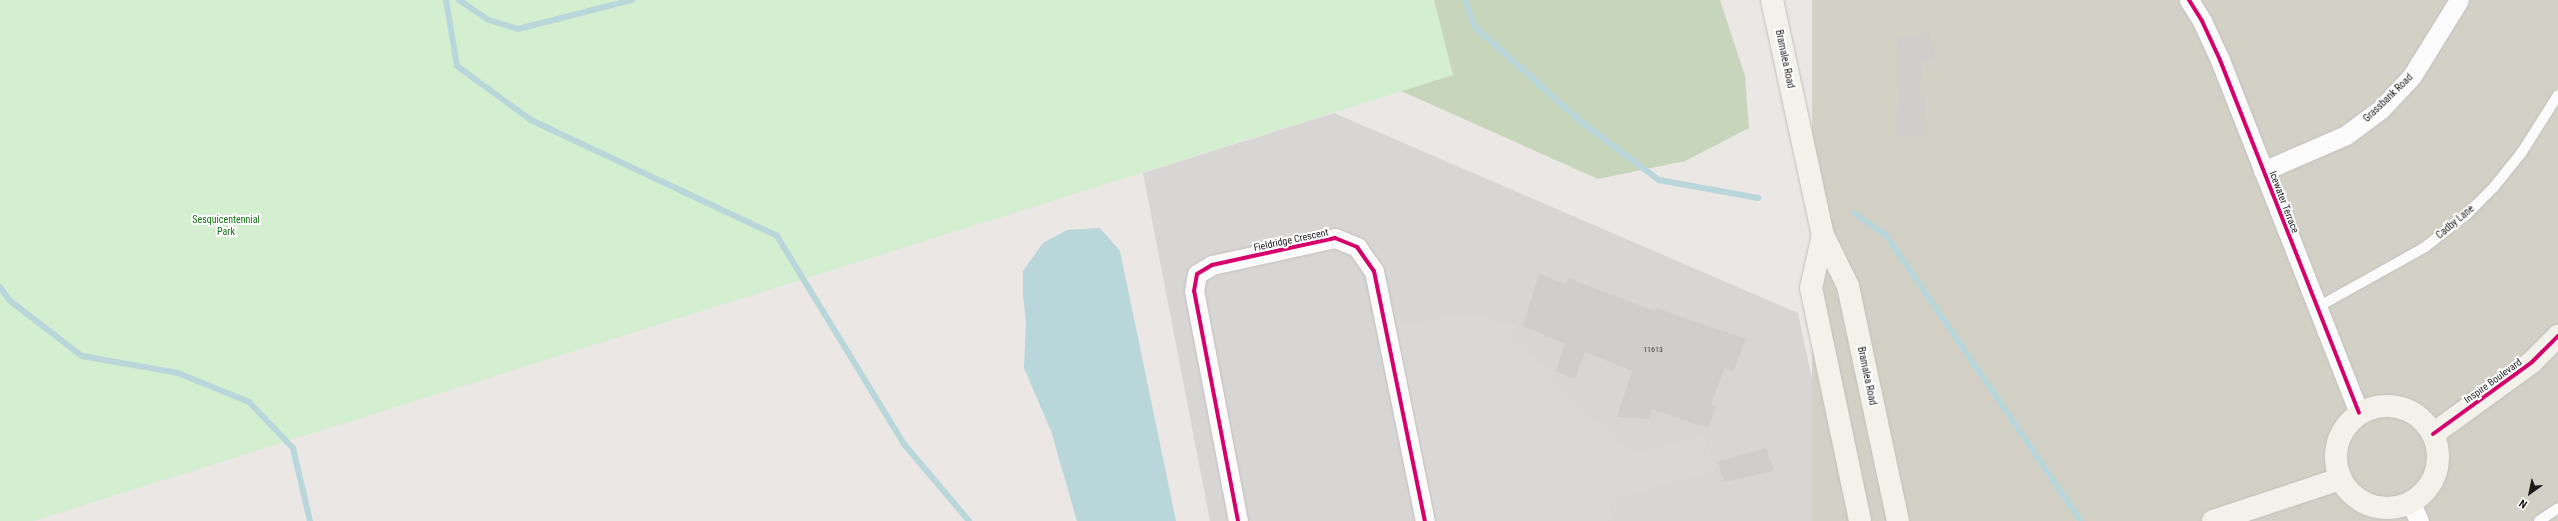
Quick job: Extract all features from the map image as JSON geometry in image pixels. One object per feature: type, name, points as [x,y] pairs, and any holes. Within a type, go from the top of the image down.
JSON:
[{"type":"main road","name":"Bramalea Road","points":[[1772,0],[1823,235],[1848,286],[1898,521]]},
{"type":"main road","name":"Bramalea Road","points":[[1823,235],[1811,288],[1860,521]]},
{"type":"main road","name":"Inspire Boulevard","points":[[2433,434],[2532,362],[2558,336]]},
{"type":"main road","points":[[2386,405],[2400,407],[2414,413],[2425,422],[2433,434],[2439,460],[2436,473],[2422,495],[2415,512],[2388,509],[2365,504],[2346,489],[2340,479],[2336,465],[2335,450],[2340,436],[2348,423],[2359,413],[2372,407],[2386,405]]},
{"type":"main road","points":[[2214,521],[2340,479]]},
{"type":"street","name":"Icewater Terrace","points":[[2189,0],[2202,21],[2220,60],[2316,308],[2359,413]]},
{"type":"street","name":"Grassbank Road","points":[[2263,170],[2346,135],[2381,109],[2412,76],[2459,0]]},
{"type":"street","name":"Fieldridge Crescent","points":[[1238,521],[1194,291],[1197,274],[1212,265],[1335,238],[1357,247],[1374,271],[1425,521]]},
{"type":"lane","name":"Cadby Lane","points":[[2316,308],[2425,247],[2466,215],[2494,187],[2522,152],[2558,95]]},
{"type":"lane","points":[[2539,521],[2558,508]]},
{"type":"shaded area","points":[[1812,0],[2558,0],[2558,521],[1812,521]]},
{"type":"shaded area","points":[[1334,113],[1798,313],[1842,521],[1210,521],[1143,173]]},
{"type":"shaded area","points":[[1473,314],[1517,326],[1509,340],[1537,357],[1567,400],[1624,445],[1640,452],[1703,436],[1717,470],[1609,501],[1613,521],[1436,521],[1406,417],[1388,326]]},
{"type":"green space","name":"Sesquicentennial Park","points":[[0,0],[1434,0],[1453,75],[33,521],[0,521]]},
{"type":"green space","points":[[730,0],[1720,0],[1745,76],[1749,128],[1685,161],[1598,179],[1390,86]]},
{"type":"water","points":[[1100,228],[1120,251],[1176,521],[1077,521],[1051,431],[1024,368],[1026,322],[1023,295],[1023,271],[1043,243],[1067,230]]},
{"type":"building","points":[[1928,32],[1937,59],[1923,62],[1919,97],[1927,97],[1923,137],[1895,135],[1901,62],[1896,38]]},
{"type":"building","points":[[1539,274],[1566,284],[1568,278],[1655,311],[1656,308],[1746,339],[1733,371],[1725,368],[1711,404],[1716,406],[1708,428],[1652,409],[1649,419],[1617,417],[1632,371],[1585,352],[1575,379],[1556,371],[1565,344],[1523,326]]},
{"type":"building","points":[[1766,448],[1774,471],[1724,482],[1718,462]]},
{"type":"waterway","points":[[446,0],[457,66],[531,120],[777,236],[904,444],[969,521]]},
{"type":"waterway","points":[[459,0],[489,20],[518,29],[632,0]]},
{"type":"waterway","points":[[1465,0],[1475,27],[1579,120],[1659,180],[1758,198]]},
{"type":"waterway","points":[[1854,213],[1886,235],[2081,521]]},
{"type":"waterway","points":[[0,287],[9,300],[82,356],[178,373],[249,402],[293,448],[310,521]]},
{"type":"cycle path","points":[[2189,0],[2202,21],[2220,60],[2359,413]]},
{"type":"cycle path","points":[[1238,521],[1194,291],[1197,274],[1212,265],[1335,238],[1357,247],[1374,271],[1425,521]]},
{"type":"cycle path","points":[[2433,434],[2532,362],[2558,336]]}]
